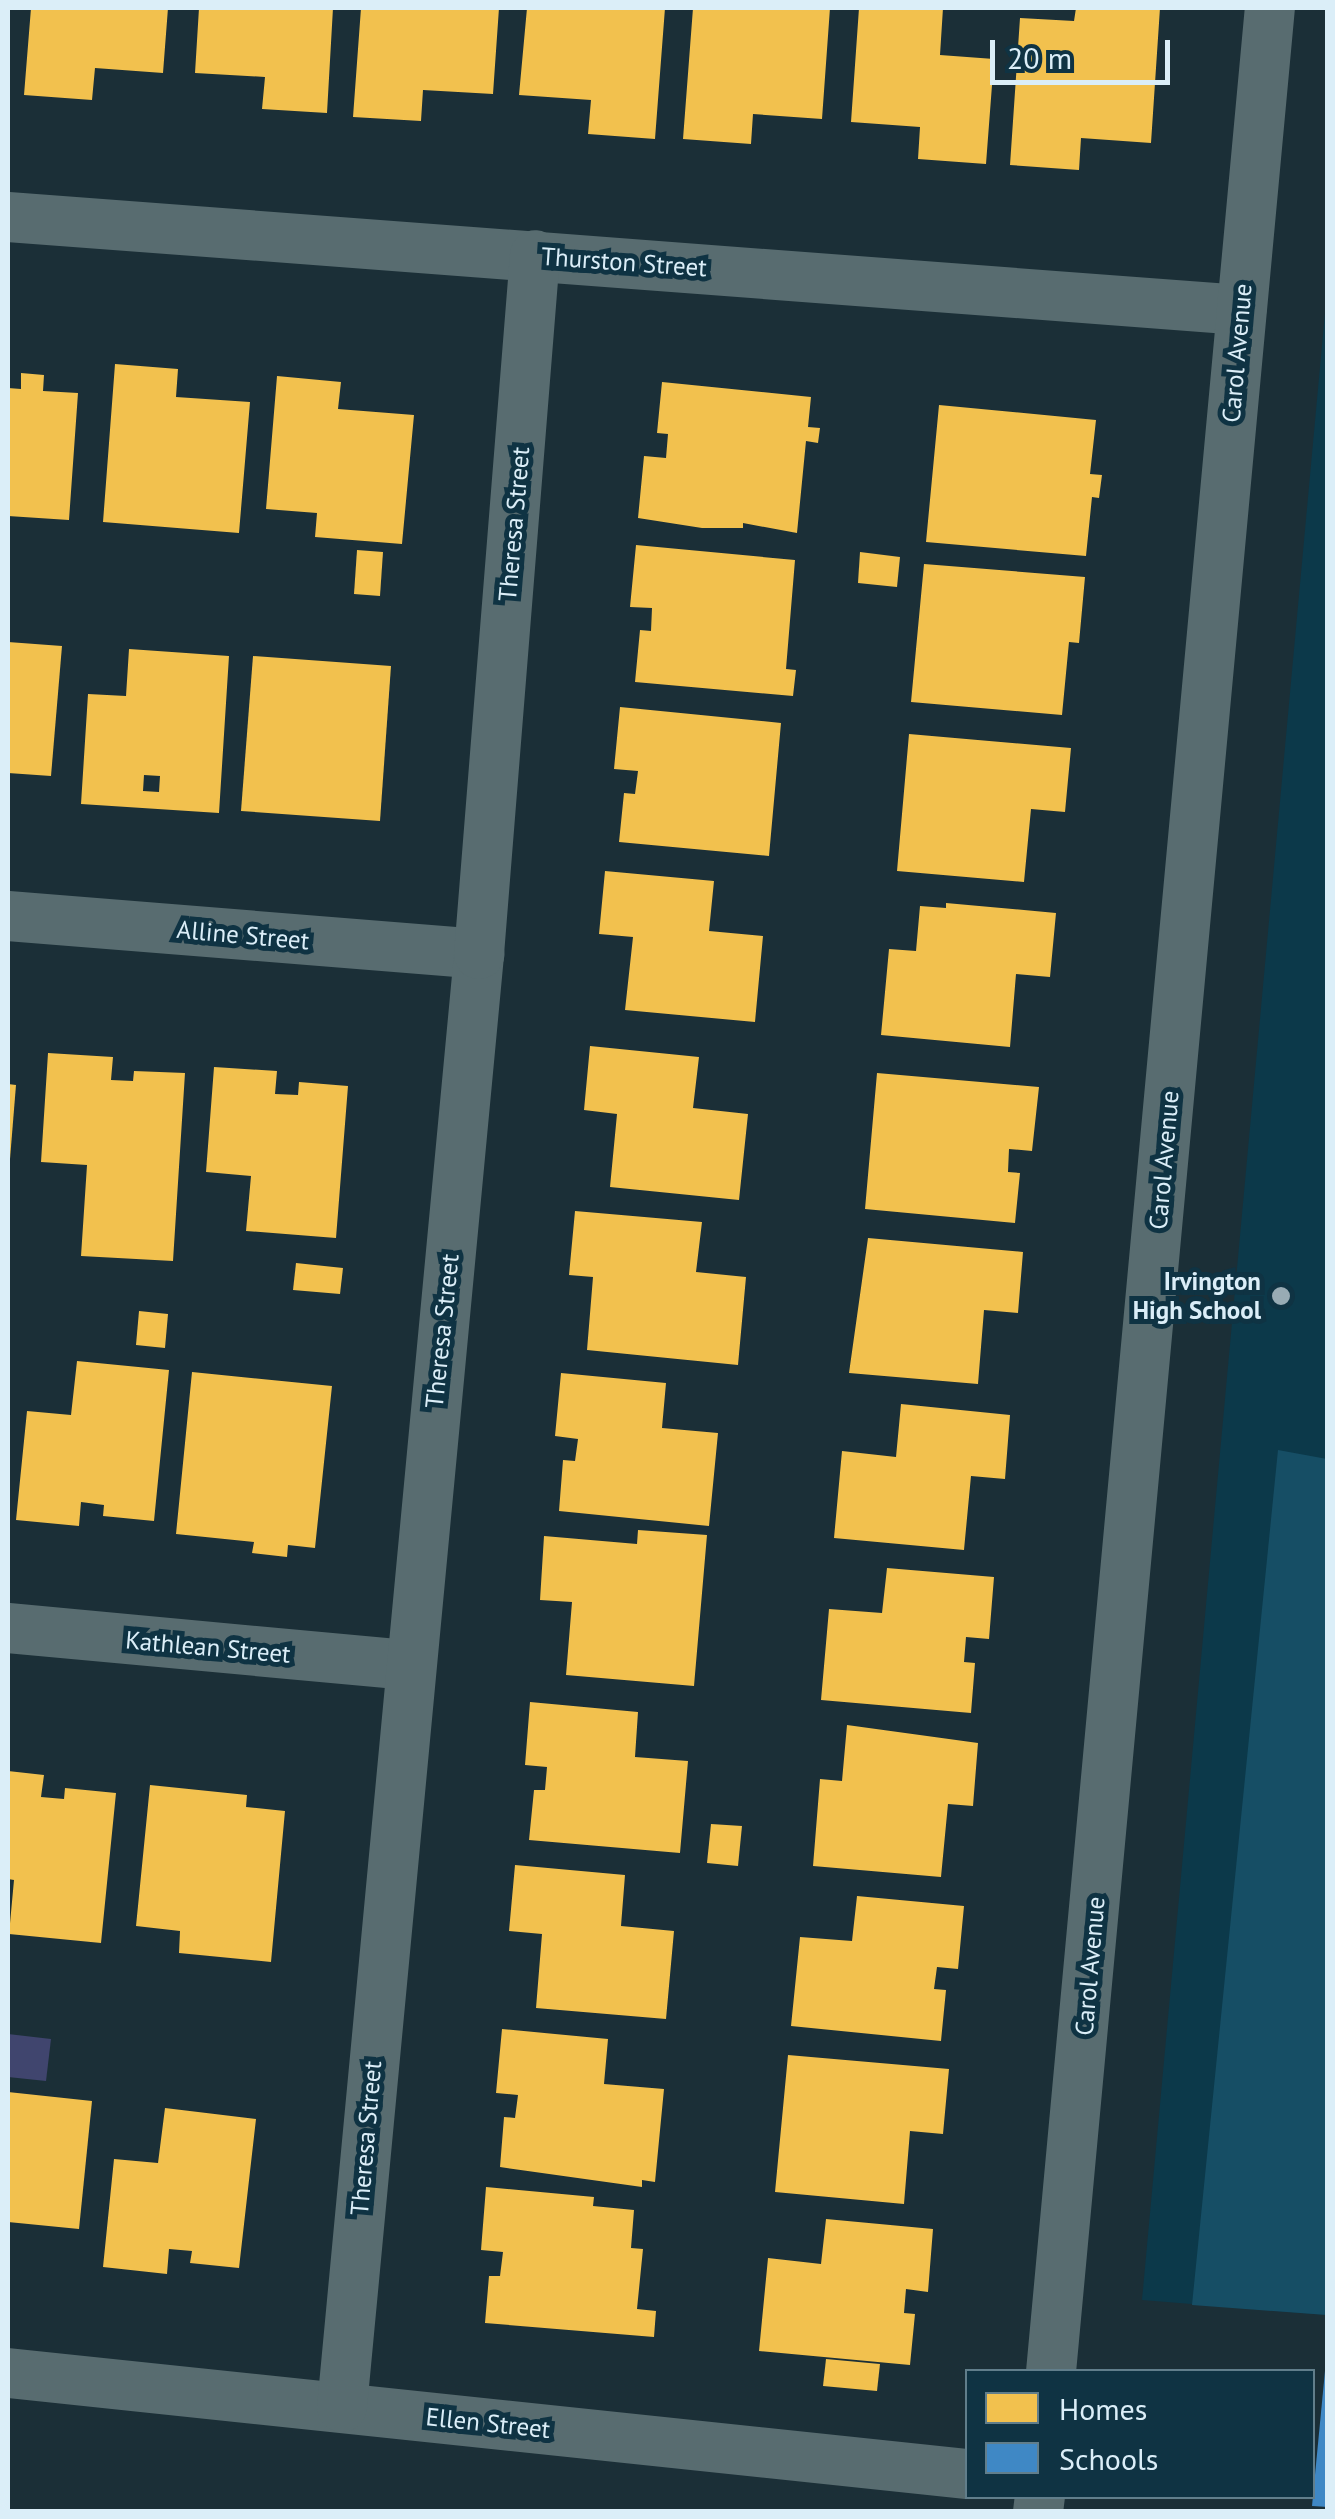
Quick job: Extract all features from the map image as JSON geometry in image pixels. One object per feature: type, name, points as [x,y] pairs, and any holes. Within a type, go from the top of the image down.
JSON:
[{"type":"street","name":"Carol Avenue","points":[[1051,2369],[1270,8]]},
{"type":"street","name":"Thurston Street","points":[[8,217],[1241,310]]},
{"type":"street","name":"Theresa Street","points":[[342,2407],[479,954],[536,255]]},
{"type":"street","name":"Alline Street","points":[[8,916],[479,954]]},
{"type":"street","name":"Kathlean Street","points":[[8,1628],[409,1666]]},
{"type":"street","name":"Ellen Street","points":[[8,2373],[965,2474]]},
{"type":"shaded area","name":"Irvington High School","points":[[1327,291],[1327,2315],[1142,2300]]},
{"type":"shaded area","points":[[1278,1450],[1327,1459],[1327,2315],[1192,2305]]},
{"type":"shaded area","points":[[8,2034],[51,2039],[46,2081],[8,2077]]},
{"type":"building: Homes","points":[[31,8],[168,8],[163,73],[95,68],[92,100],[24,95]]},
{"type":"building: Homes","points":[[199,8],[333,8],[327,113],[262,109],[265,77],[195,73]]},
{"type":"building: Homes","points":[[361,8],[499,8],[493,94],[423,90],[421,121],[353,117]]},
{"type":"building: Homes","points":[[527,8],[665,8],[655,139],[588,134],[591,100],[519,95]]},
{"type":"building: Homes","points":[[693,8],[830,8],[822,119],[753,114],[751,144],[683,139]]},
{"type":"building: Homes","points":[[859,8],[943,8],[940,55],[994,59],[986,164],[918,159],[920,127],[851,122]]},
{"type":"building: Homes","points":[[1076,8],[1160,8],[1151,143],[1081,138],[1079,170],[1010,165],[1020,18],[1074,21]]},
{"type":"building: Homes","points":[[115,364],[178,369],[176,397],[250,402],[239,533],[103,522]]},
{"type":"building: Homes","points":[[21,373],[44,375],[43,391],[78,393],[69,520],[8,516],[8,388],[21,389]]},
{"type":"building: Homes","points":[[277,376],[341,382],[338,409],[414,415],[402,544],[315,537],[317,513],[266,509]]},
{"type":"building: Homes","points":[[662,382],[811,397],[808,427],[820,428],[818,443],[806,441],[797,533],[743,523],[743,528],[702,528],[638,518],[644,456],[666,458],[668,434],[657,433]]},
{"type":"building: Homes","points":[[939,405],[1096,420],[1090,474],[1102,475],[1099,498],[1092,497],[1086,556],[926,542]]},
{"type":"building: Homes","points":[[636,545],[795,560],[786,669],[796,670],[793,696],[635,682],[640,630],[651,631],[652,608],[630,607]]},
{"type":"building: Homes","points":[[357,550],[383,552],[380,596],[354,594]]},
{"type":"building: Homes","points":[[860,552],[900,557],[897,587],[858,583]]},
{"type":"building: Homes","points":[[924,564],[1085,577],[1079,643],[1069,642],[1062,715],[911,702]]},
{"type":"building: Homes","points":[[8,642],[62,646],[51,776],[8,773]]},
{"type":"building: Homes","points":[[129,649],[229,656],[219,813],[81,804],[88,694],[126,696]],"holes":[[[144,775],[160,776],[159,792],[143,791]]]},
{"type":"building: Homes","points":[[253,656],[391,666],[380,821],[241,811]]},
{"type":"building: Homes","points":[[620,707],[781,723],[769,856],[619,842],[624,793],[635,794],[638,771],[614,769]]},
{"type":"building: Homes","points":[[909,734],[1071,748],[1065,812],[1031,809],[1024,882],[897,871]]},
{"type":"building: Homes","points":[[605,871],[714,881],[709,931],[763,936],[755,1022],[625,1010],[633,937],[599,934]]},
{"type":"building: Homes","points":[[946,903],[1056,913],[1050,977],[1016,974],[1010,1047],[881,1035],[889,949],[916,951],[920,906],[946,908]]},
{"type":"building: Homes","points":[[590,1046],[699,1057],[693,1108],[748,1114],[739,1200],[610,1187],[617,1114],[584,1110]]},
{"type":"building: Homes","points":[[48,1053],[113,1057],[111,1080],[133,1081],[134,1071],[185,1073],[173,1261],[81,1256],[87,1165],[41,1162]]},
{"type":"building: Homes","points":[[214,1067],[277,1071],[275,1094],[298,1095],[299,1082],[348,1086],[336,1238],[246,1231],[251,1176],[206,1172]]},
{"type":"building: Homes","points":[[877,1073],[1039,1087],[1032,1151],[1009,1149],[1008,1172],[1020,1173],[1015,1223],[865,1209]]},
{"type":"building: Homes","points":[[8,1084],[16,1085],[10,1159],[8,1159]]},
{"type":"building: Homes","points":[[575,1211],[702,1222],[696,1272],[746,1277],[738,1365],[587,1350],[593,1277],[569,1275]]},
{"type":"building: Homes","points":[[868,1238],[1023,1252],[1018,1313],[984,1310],[978,1384],[849,1373]]},
{"type":"building: Homes","points":[[296,1263],[343,1268],[340,1294],[293,1290]]},
{"type":"building: Homes","points":[[139,1311],[168,1314],[165,1348],[136,1345]]},
{"type":"building: Homes","points":[[77,1361],[169,1370],[154,1521],[103,1516],[104,1505],[81,1502],[79,1526],[16,1520],[27,1411],[71,1415]]},
{"type":"building: Homes","points":[[192,1372],[332,1386],[315,1548],[288,1545],[287,1557],[252,1553],[254,1542],[176,1534]]},
{"type":"building: Homes","points":[[561,1373],[666,1383],[662,1428],[718,1433],[709,1526],[559,1511],[563,1460],[575,1461],[578,1439],[555,1436]]},
{"type":"building: Homes","points":[[901,1404],[1010,1415],[1005,1479],[971,1476],[964,1550],[834,1538],[842,1451],[896,1457]]},
{"type":"building: Homes","points":[[638,1530],[707,1535],[694,1686],[566,1675],[572,1602],[540,1600],[544,1536],[637,1544]]},
{"type":"building: Homes","points":[[887,1568],[994,1577],[989,1639],[966,1637],[964,1662],[975,1663],[971,1713],[821,1700],[829,1609],[882,1613]]},
{"type":"building: Homes","points":[[530,1702],[638,1712],[635,1757],[688,1761],[680,1853],[529,1840],[534,1790],[545,1790],[547,1767],[525,1765]]},
{"type":"building: Homes","points":[[847,1725],[978,1743],[973,1806],[948,1804],[941,1877],[813,1866],[820,1779],[842,1781]]},
{"type":"building: Homes","points":[[8,1771],[44,1775],[41,1797],[64,1799],[65,1788],[116,1793],[101,1943],[9,1934],[14,1880],[8,1879]]},
{"type":"building: Homes","points":[[150,1785],[247,1795],[246,1807],[285,1811],[271,1962],[179,1953],[180,1931],[136,1926]]},
{"type":"building: Homes","points":[[711,1824],[742,1826],[738,1866],[707,1863]]},
{"type":"building: Homes","points":[[515,1865],[625,1875],[621,1926],[674,1931],[666,2019],[536,2008],[542,1934],[509,1931]]},
{"type":"building: Homes","points":[[857,1896],[964,1906],[958,1969],[937,1967],[934,1989],[946,1990],[941,2041],[791,2026],[800,1937],[852,1941]]},
{"type":"building: Homes","points":[[502,2029],[608,2039],[604,2084],[664,2089],[655,2182],[642,2180],[642,2187],[500,2167],[504,2117],[515,2118],[518,2095],[496,2093]]},
{"type":"building: Homes","points":[[788,2055],[949,2069],[943,2134],[910,2131],[904,2204],[775,2192]]},
{"type":"building: Homes","points":[[8,2092],[92,2101],[79,2229],[8,2222]]},
{"type":"building: Homes","points":[[165,2108],[256,2119],[239,2268],[190,2263],[192,2251],[169,2249],[167,2274],[103,2267],[114,2159],[158,2163]]},
{"type":"building: Homes","points":[[486,2187],[594,2197],[593,2206],[634,2210],[631,2248],[643,2249],[637,2309],[656,2311],[654,2337],[485,2323],[489,2276],[500,2276],[503,2252],[481,2250]]},
{"type":"building: Homes","points":[[826,2219],[933,2229],[928,2292],[906,2289],[904,2313],[915,2314],[910,2365],[759,2351],[768,2258],[821,2264]]},
{"type":"building: Homes","points":[[826,2359],[880,2364],[877,2391],[823,2386]]},
{"type":"building: Schools","points":[[1328,2371],[1328,2507],[1312,2506]]},
{"type":"place","name":"Irvington High School","points":[[1281,1296]]}]
